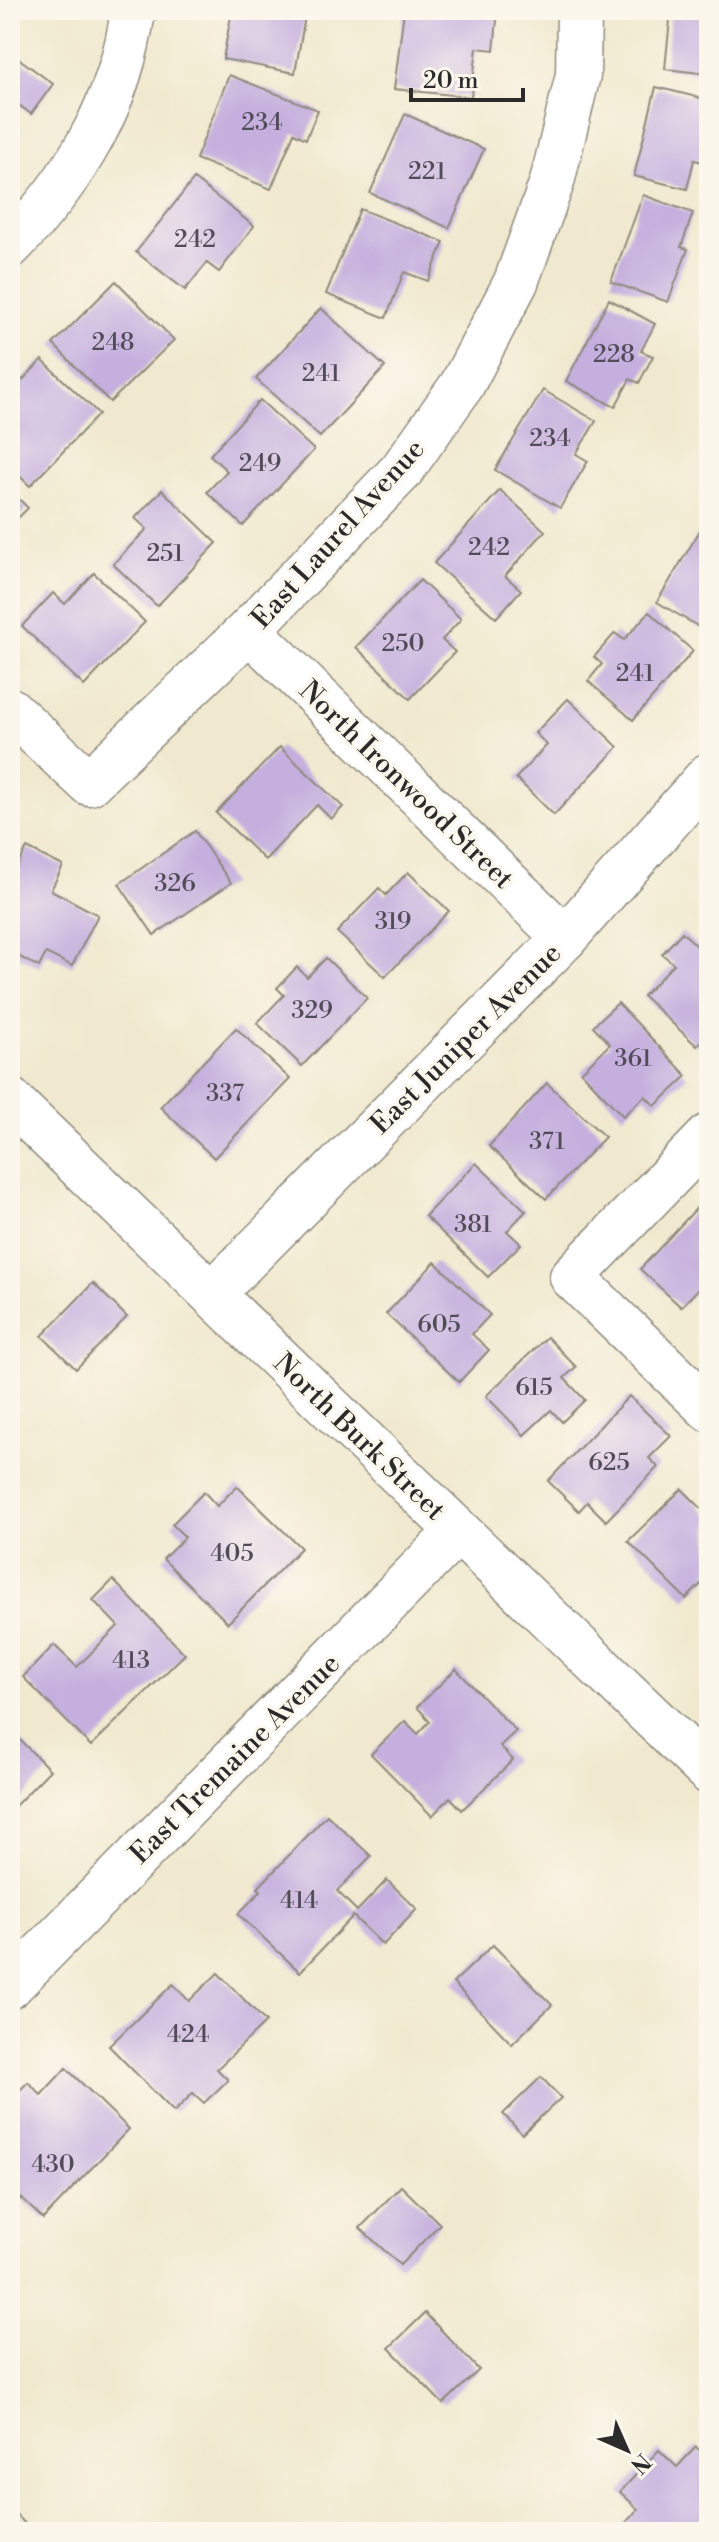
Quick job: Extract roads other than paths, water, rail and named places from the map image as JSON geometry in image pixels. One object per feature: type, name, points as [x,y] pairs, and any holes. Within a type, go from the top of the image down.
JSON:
[{"type":"street","points":[[10,246],[36,219],[90,147],[128,52],[133,10]]},
{"type":"street","name":"East Laurel Avenue","points":[[10,710],[89,783],[249,630],[401,471],[462,385],[516,282],[552,182],[578,75],[579,10]]},
{"type":"street","name":"North Ironwood Street","points":[[249,630],[565,938]]},
{"type":"street","name":"East Juniper Avenue","points":[[213,1293],[565,938],[709,775]]},
{"type":"street","name":"North Burk Street","points":[[10,1100],[709,1772]]},
{"type":"street","points":[[709,1136],[572,1277],[709,1409]]},
{"type":"street","name":"East Tremaine Avenue","points":[[10,1986],[458,1531]]}]
